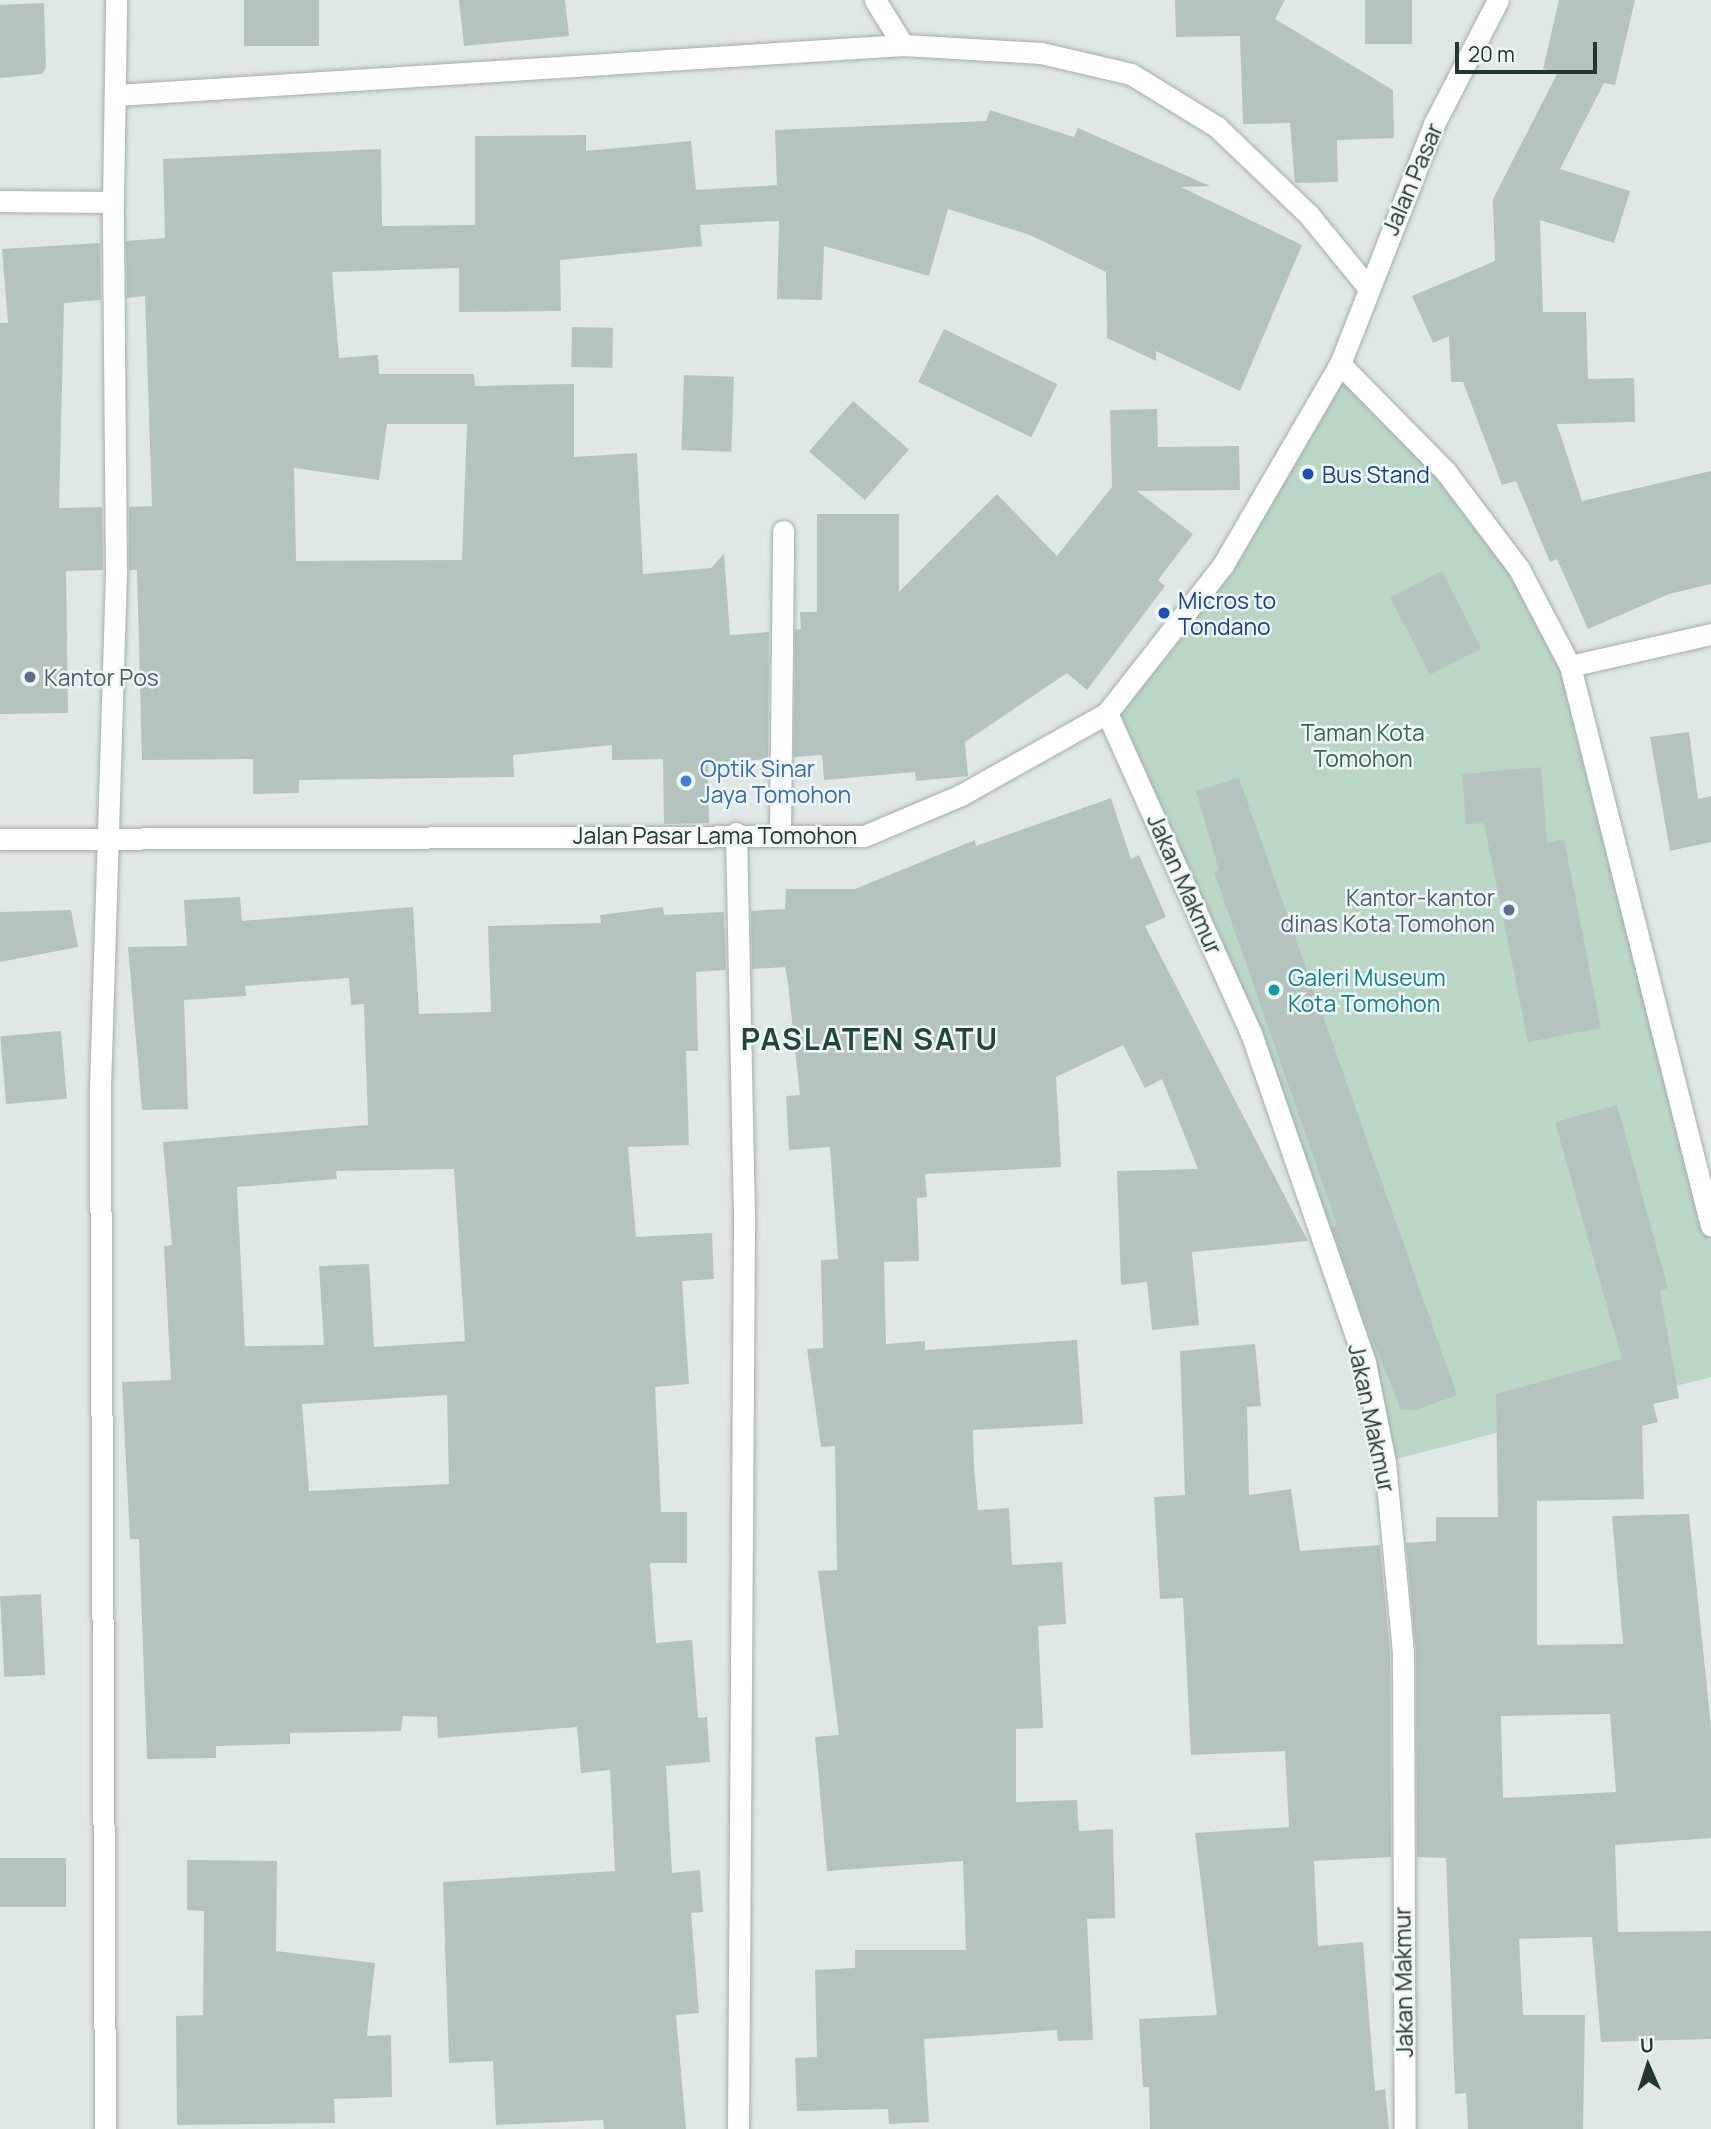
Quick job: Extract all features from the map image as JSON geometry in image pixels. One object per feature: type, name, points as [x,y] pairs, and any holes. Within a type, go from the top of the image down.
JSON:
[{"type":"street","points":[[105,2129],[100,1088],[110,840],[116,0]]},
{"type":"street","points":[[875,0],[903,45]]},
{"type":"street","name":"Jalan Pasar","points":[[1340,364],[1367,286],[1435,122],[1498,0]]},
{"type":"street","points":[[117,95],[903,45],[1041,53],[1132,74],[1217,127],[1309,215],[1367,286]]},
{"type":"street","points":[[0,201],[113,202]]},
{"type":"street","points":[[1340,364],[1454,482],[1519,569],[1570,666],[1711,1226]]},
{"type":"street","name":"Jalan Pasar Lama Tomohon","points":[[0,839],[736,833],[864,836],[961,795],[1107,713],[1223,565],[1340,364]]},
{"type":"street","points":[[780,834],[783,531]]},
{"type":"street","points":[[1570,666],[1711,634]]},
{"type":"street","name":"Jakan Makmur","points":[[1107,713],[1251,1033],[1365,1362],[1385,1462],[1403,1652],[1405,2129]]},
{"type":"street","points":[[736,833],[744,1227],[738,2129]]},
{"type":"green space","name":"Taman Kota Tomohon","points":[[1340,364],[1446,472],[1570,666],[1711,1226],[1711,1377],[1385,1462],[1297,1164],[1107,713],[1223,565]]},
{"type":"building","points":[[244,0],[319,0],[319,46],[244,46]]},
{"type":"building","points":[[459,0],[565,0],[569,36],[464,46]]},
{"type":"building","points":[[1175,0],[1285,0],[1275,19],[1393,90],[1394,138],[1337,140],[1338,182],[1295,183],[1290,123],[1243,124],[1240,36],[1176,37]]},
{"type":"building","points":[[1365,0],[1412,0],[1412,44],[1365,44]]},
{"type":"building","points":[[1559,0],[1635,0],[1615,85],[1604,83],[1560,169],[1630,191],[1614,243],[1540,220],[1543,312],[1586,312],[1588,379],[1634,378],[1635,422],[1557,424],[1582,501],[1711,471],[1711,584],[1669,594],[1588,629],[1557,559],[1550,562],[1516,481],[1502,485],[1463,382],[1451,382],[1449,336],[1433,343],[1412,296],[1495,261],[1493,199],[1558,72],[1543,69]]},
{"type":"building","points":[[44,3],[46,68],[42,74],[0,78],[0,5]]},
{"type":"building","points":[[990,110],[1074,137],[1078,128],[1210,186],[1181,187],[1302,245],[1240,391],[1156,351],[1156,361],[1107,338],[1106,272],[1030,235],[948,209],[929,276],[824,246],[822,300],[777,299],[779,221],[700,225],[702,246],[560,260],[561,311],[459,312],[459,268],[332,272],[339,358],[378,355],[379,374],[474,374],[475,386],[574,384],[574,457],[637,453],[643,574],[711,568],[724,554],[730,635],[769,632],[768,759],[708,764],[709,823],[664,824],[663,759],[612,760],[612,745],[513,755],[514,777],[299,780],[299,793],[253,794],[253,759],[142,760],[137,570],[129,570],[129,507],[152,506],[145,296],[127,298],[126,241],[165,238],[163,159],[381,149],[382,226],[475,225],[475,136],[586,135],[586,151],[691,141],[696,190],[777,185],[775,130],[986,121]],"holes":[[[387,424],[467,424],[462,560],[296,561],[294,468],[379,480]]]},
{"type":"building","points":[[100,243],[101,300],[64,303],[59,508],[102,507],[103,570],[66,571],[68,713],[0,714],[0,323],[8,323],[2,249]]},
{"type":"building","points":[[572,327],[613,328],[612,368],[571,367]]},
{"type":"building","points":[[944,329],[1057,384],[1031,437],[918,382]]},
{"type":"building","points":[[684,375],[734,377],[731,452],[681,450]]},
{"type":"building","points":[[853,401],[909,450],[865,500],[809,452]]},
{"type":"building","points":[[1157,409],[1158,447],[1239,446],[1240,490],[1137,491],[1193,534],[1158,580],[1165,586],[1087,690],[1067,673],[965,742],[968,776],[916,781],[915,772],[824,780],[822,755],[794,757],[795,630],[801,629],[800,612],[817,612],[817,514],[899,514],[899,592],[997,494],[1057,556],[1112,487],[1110,410]]},
{"type":"building","points":[[1442,571],[1481,649],[1430,675],[1390,597]]},
{"type":"building","points":[[1689,732],[1698,799],[1711,796],[1711,842],[1670,851],[1650,737]]},
{"type":"building","points":[[1541,767],[1547,843],[1564,839],[1601,1028],[1528,1042],[1484,823],[1466,824],[1462,774]]},
{"type":"building","points":[[1239,778],[1457,1395],[1416,1410],[1401,1410],[1361,1310],[1332,1227],[1337,1224],[1214,872],[1219,870],[1196,791]]},
{"type":"building","points":[[1111,798],[1131,859],[1139,855],[1166,917],[1145,926],[1308,1241],[1192,1252],[1199,1325],[1152,1330],[1147,1282],[1121,1285],[1117,1171],[1198,1169],[1162,1079],[1145,1088],[1123,1045],[1056,1077],[1061,1167],[925,1174],[927,1197],[917,1198],[919,1261],[884,1262],[886,1344],[925,1341],[925,1350],[1077,1340],[1083,1424],[973,1430],[974,1468],[978,1510],[1009,1508],[1012,1565],[1062,1562],[1066,1624],[1038,1626],[1043,1728],[1016,1729],[1016,1802],[1077,1800],[1079,1831],[1113,1829],[1115,1918],[1087,1919],[1093,2040],[1058,2041],[1057,2030],[924,2039],[929,2122],[889,2124],[888,2109],[797,2111],[795,2058],[817,2057],[815,1970],[855,1968],[855,1950],[966,1950],[963,1861],[827,1871],[815,1737],[839,1735],[818,1571],[837,1570],[835,1446],[821,1447],[807,1349],[823,1348],[821,1260],[838,1259],[830,1147],[789,1150],[786,1096],[800,1095],[788,983],[785,967],[752,969],[751,911],[785,909],[786,889],[855,889],[975,840],[976,846]]},
{"type":"building","points":[[240,897],[242,921],[413,907],[419,1014],[491,1012],[488,926],[601,923],[600,915],[663,907],[664,915],[724,912],[726,970],[696,972],[698,1051],[686,1051],[689,1145],[628,1147],[636,1237],[712,1233],[714,1279],[682,1281],[689,1384],[655,1387],[661,1512],[687,1512],[687,1563],[650,1563],[656,1643],[692,1640],[698,1718],[707,1717],[710,1762],[666,1766],[672,1873],[700,1870],[703,1912],[691,1913],[699,2013],[676,2015],[686,2129],[604,2129],[603,2120],[496,2125],[493,2061],[449,2063],[443,1882],[615,1871],[610,1770],[581,1773],[577,1727],[438,1738],[437,1717],[403,1716],[401,1731],[290,1733],[290,1744],[216,1746],[216,1758],[147,1759],[139,1539],[130,1539],[122,1382],[171,1380],[164,1246],[172,1245],[163,1142],[368,1125],[364,1004],[351,1005],[349,978],[245,986],[246,996],[184,1000],[188,1109],[142,1110],[128,947],[187,946],[184,900]],"holes":[[[454,1169],[465,1341],[374,1347],[369,1264],[319,1266],[324,1345],[245,1346],[237,1187],[337,1179],[336,1171]],[[447,1395],[449,1484],[309,1491],[302,1404]]]},
{"type":"building","points":[[71,910],[78,947],[0,962],[0,912]]},
{"type":"building","points":[[61,1031],[67,1099],[6,1104],[0,1036]]},
{"type":"building","points":[[1617,1105],[1668,1288],[1660,1291],[1679,1398],[1653,1404],[1658,1422],[1642,1426],[1644,1499],[1537,1501],[1537,1645],[1623,1644],[1612,1516],[1689,1514],[1711,1727],[1711,1838],[1615,1845],[1618,1932],[1711,1931],[1711,2039],[1601,2042],[1592,1937],[1519,1939],[1523,2015],[1585,2015],[1583,2129],[1468,2129],[1466,2093],[1455,2094],[1446,1858],[1417,1857],[1416,1652],[1406,1543],[1436,1541],[1436,1517],[1498,1517],[1496,1394],[1622,1359],[1555,1122]],"holes":[[[1610,1714],[1616,1792],[1503,1798],[1501,1716]]]},
{"type":"building","points":[[1255,1344],[1261,1406],[1247,1407],[1249,1495],[1291,1489],[1300,1551],[1380,1545],[1390,1653],[1391,1857],[1314,1861],[1318,1946],[1363,1942],[1375,2091],[1385,2089],[1389,2129],[1150,2129],[1149,2087],[1143,2087],[1139,2019],[1217,2015],[1195,1833],[1289,1827],[1285,1751],[1191,1755],[1183,1598],[1160,1599],[1154,1497],[1185,1495],[1180,1351]]},
{"type":"building","points":[[41,1594],[45,1675],[4,1677],[0,1596]]},
{"type":"building","points":[[0,1858],[66,1858],[66,1907],[0,1907]]},
{"type":"building","points":[[187,1860],[277,1861],[276,1951],[375,1963],[367,2036],[391,2035],[392,2097],[334,2099],[335,2123],[177,2125],[176,2016],[203,2015],[204,1911],[187,1910]]},
{"type":"place","name":"Bus Stand","points":[[1308,474]]},
{"type":"place","name":"Micros to Tondano","points":[[1164,613]]},
{"type":"place","name":"Kantor Pos","points":[[30,677]]},
{"type":"place","name":"Optik Sinar Jaya Tomohon","points":[[686,781]]},
{"type":"place","name":"Kantor-kantor dinas Kota Tomohon","points":[[1509,910]]},
{"type":"place","name":"Galeri Museum Kota Tomohon","points":[[1274,990]]},
{"type":"district","name":"PASLATEN SATU","points":[[870,1039]]}]
